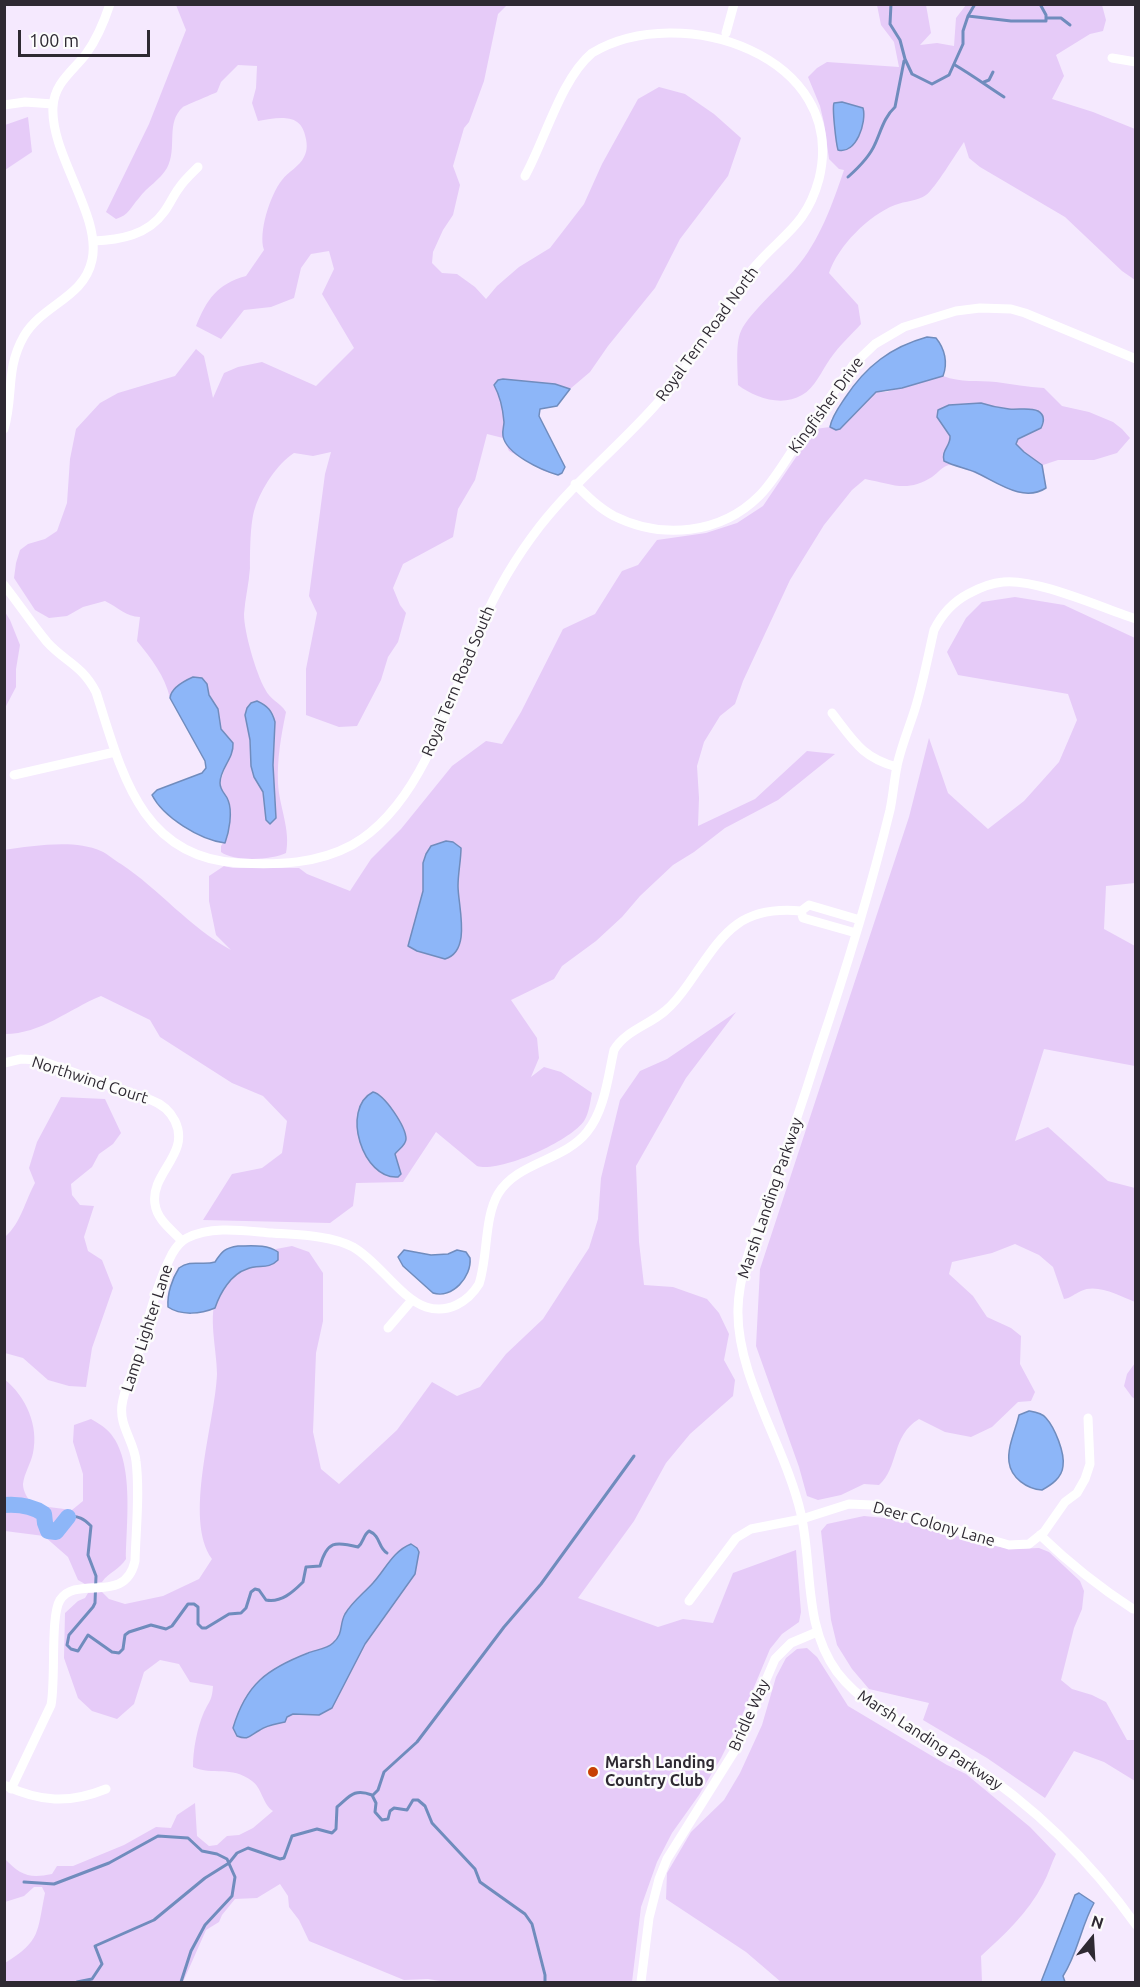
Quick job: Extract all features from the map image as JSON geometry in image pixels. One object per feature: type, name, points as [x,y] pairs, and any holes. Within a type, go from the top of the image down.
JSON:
[{"type":"street","points":[[4,429],[9,404],[8,365],[34,322],[47,309],[70,295],[82,282],[93,258],[93,241],[55,129],[53,104],[59,85],[94,41],[110,4]]},
{"type":"street","points":[[726,33],[734,4]]},
{"type":"street","name":"Royal Tern Road North","points":[[525,176],[574,73],[594,51],[627,32],[646,27],[665,24],[688,25],[742,38],[767,51],[787,68],[803,88],[819,128],[822,159],[818,182],[812,200],[800,221],[752,270],[678,379],[639,424],[575,484]]},
{"type":"street","points":[[1112,58],[1136,62]]},
{"type":"street","points":[[4,105],[25,102],[53,104]]},
{"type":"street","points":[[93,241],[137,234],[152,225],[164,213],[183,182],[198,167]]},
{"type":"street","name":"Kingfisher Drive","points":[[575,484],[599,506],[613,515],[646,528],[678,531],[706,527],[720,522],[748,506],[768,486],[864,352],[904,327],[962,310],[996,308],[1025,313],[1136,359]]},
{"type":"street","name":"Royal Tern Road South","points":[[4,585],[46,641],[81,670],[89,680],[96,692],[129,789],[148,817],[169,837],[194,852],[212,859],[232,862],[282,864],[322,857],[355,843],[383,820],[415,776],[440,729],[469,654],[497,593],[535,532],[575,484]]},
{"type":"street","name":"Marsh Landing Parkway","points":[[1136,619],[1049,589],[1017,582],[992,584],[966,595],[945,612],[934,630],[915,708],[897,766],[891,806],[860,920],[818,1054],[744,1268],[738,1308],[742,1351],[789,1474],[802,1519],[811,1603],[817,1632],[834,1667],[857,1694],[889,1717],[967,1761],[1034,1813],[1087,1864],[1136,1925]]},
{"type":"street","points":[[832,713],[866,754],[880,762],[897,766]]},
{"type":"street","points":[[14,775],[45,766],[115,752]]},
{"type":"street","points":[[182,1241],[205,1232],[243,1231],[304,1236],[347,1244],[363,1254],[412,1300],[424,1307],[443,1309],[454,1307],[469,1298],[479,1284],[483,1274],[491,1214],[502,1188],[517,1176],[563,1151],[586,1134],[599,1111],[614,1050],[619,1042],[665,1011],[676,1000],[717,944],[734,926],[770,910],[801,911],[809,905],[860,920]]},
{"type":"street","points":[[801,911],[803,918],[856,933]]},
{"type":"street","points":[[825,924],[829,911]]},
{"type":"street","name":"Northwind Court","points":[[4,1063],[21,1059],[39,1060],[151,1100],[167,1109],[177,1124],[179,1143],[171,1164],[158,1182],[154,1201],[162,1221],[182,1241]]},
{"type":"street","name":"Lamp Lighter Lane","points":[[8,1787],[51,1705],[54,1693],[55,1618],[58,1605],[64,1595],[86,1589],[117,1586],[124,1582],[134,1569],[137,1467],[132,1445],[123,1424],[122,1406],[171,1255],[182,1241]]},
{"type":"street","points":[[388,1328],[412,1300]]},
{"type":"street","points":[[1088,1418],[1090,1464],[1085,1479],[1077,1493],[1065,1502],[1040,1535],[1067,1561],[1133,1609]]},
{"type":"street","name":"Deer Colony Lane","points":[[689,1602],[736,1538],[743,1533],[751,1529],[802,1519],[849,1504],[872,1505],[1009,1545],[1029,1544],[1040,1535]]},
{"type":"street","name":"Bridle Way","points":[[642,1983],[649,1918],[659,1879],[667,1859],[737,1747],[775,1659],[791,1643],[817,1632]]},
{"type":"street","points":[[8,1787],[35,1798],[54,1800],[94,1794],[106,1789]]},
{"type":"shaded area","points":[[176,5],[507,5],[498,14],[484,81],[469,122],[464,128],[453,166],[460,185],[453,215],[433,252],[432,263],[442,273],[457,274],[475,287],[486,299],[519,267],[550,248],[584,204],[602,164],[638,99],[659,87],[685,94],[714,114],[741,138],[728,176],[680,239],[655,288],[590,372],[570,389],[557,406],[540,409],[539,417],[565,467],[562,473],[558,475],[544,471],[509,451],[503,438],[487,434],[475,480],[458,509],[453,537],[403,564],[393,588],[406,613],[398,642],[388,657],[381,680],[357,726],[339,727],[306,715],[306,669],[317,613],[309,596],[325,474],[331,452],[313,456],[294,453],[270,478],[253,514],[244,614],[248,641],[262,682],[267,693],[286,712],[278,774],[287,844],[286,853],[263,858],[244,859],[221,852],[221,846],[228,836],[230,804],[222,792],[220,783],[233,743],[221,729],[207,684],[202,678],[189,679],[171,693],[170,698],[161,675],[137,641],[140,617],[126,614],[105,601],[83,607],[67,616],[49,618],[35,610],[14,578],[20,550],[57,531],[67,503],[70,459],[76,429],[100,403],[118,393],[175,376],[196,349],[204,356],[213,398],[224,373],[238,367],[262,362],[316,386],[354,348],[322,294],[334,269],[329,251],[311,254],[301,268],[294,298],[271,307],[244,310],[221,339],[196,326],[204,308],[214,294],[228,283],[246,276],[264,250],[264,224],[273,195],[282,180],[297,166],[306,152],[305,135],[298,123],[286,118],[258,121],[252,103],[256,88],[257,66],[238,65],[221,82],[217,92],[183,107],[174,120],[172,152],[167,168],[124,215],[116,219],[106,212],[149,124],[186,30]]},
{"type":"shaded area","points":[[877,5],[926,5],[931,33],[920,45],[937,43],[954,46],[956,18],[966,5],[1102,5],[1106,20],[1103,31],[1090,34],[1056,55],[1064,76],[1052,99],[1135,129],[1135,280],[1122,271],[1065,217],[980,167],[969,158],[964,142],[930,192],[919,199],[895,205],[875,216],[839,252],[829,273],[858,305],[861,324],[841,345],[807,392],[794,399],[777,401],[760,397],[738,385],[739,336],[751,316],[796,268],[812,246],[830,209],[844,170],[839,169],[829,159],[820,106],[808,77],[827,62],[899,67],[894,42],[881,25]]},
{"type":"shaded area","points":[[28,117],[32,152],[5,170],[5,125]]},
{"type":"shaded area","points":[[943,376],[1044,388],[1062,406],[1089,412],[1113,422],[1130,438],[1117,453],[1094,460],[1058,460],[1043,465],[1046,488],[1036,492],[1015,491],[951,465],[915,485],[899,486],[865,479],[852,490],[824,525],[790,580],[743,681],[735,704],[720,716],[704,742],[697,766],[698,826],[755,799],[807,751],[835,754],[778,800],[725,828],[673,865],[596,941],[562,966],[554,979],[511,1000],[537,1038],[539,1058],[531,1077],[544,1067],[561,1072],[592,1093],[584,1121],[565,1137],[534,1154],[502,1165],[488,1167],[477,1166],[436,1132],[403,1182],[356,1183],[353,1206],[330,1223],[203,1220],[232,1174],[262,1168],[282,1153],[287,1121],[263,1096],[232,1083],[160,1037],[150,1020],[101,996],[31,1030],[5,1034],[4,850],[66,844],[101,851],[135,874],[202,931],[231,950],[216,935],[209,901],[209,876],[224,866],[299,868],[307,874],[350,891],[371,859],[401,829],[452,766],[486,741],[502,744],[563,629],[595,614],[622,571],[638,565],[657,540],[706,533],[737,523],[763,506],[815,429],[830,427],[840,429],[876,392],[886,392]]},
{"type":"shaded area","points":[[1015,597],[1064,605],[1135,638],[1135,883],[1106,886],[1104,929],[1135,946],[1135,1066],[1044,1049],[1015,1141],[1048,1127],[1108,1181],[1135,1188],[1135,1302],[1094,1288],[1064,1299],[1053,1267],[1039,1255],[1015,1244],[992,1253],[952,1262],[949,1274],[973,1296],[987,1317],[1011,1328],[1021,1336],[1020,1364],[1035,1392],[1031,1401],[1018,1402],[992,1427],[971,1437],[945,1432],[919,1419],[904,1434],[890,1469],[879,1485],[864,1484],[841,1495],[818,1500],[807,1496],[756,1346],[760,1269],[909,817],[929,738],[948,793],[988,829],[1024,801],[1059,762],[1077,720],[1068,694],[958,675],[947,652],[966,618],[982,602]]},
{"type":"shaded area","points":[[5,612],[20,645],[16,687],[5,708]]},
{"type":"shaded area","points":[[736,1012],[686,1078],[636,1166],[639,1242],[644,1285],[673,1287],[707,1299],[719,1313],[729,1334],[724,1360],[735,1380],[733,1396],[690,1434],[666,1463],[634,1521],[578,1598],[658,1627],[683,1619],[713,1623],[733,1573],[796,1550],[801,1612],[799,1622],[782,1634],[770,1649],[741,1718],[721,1758],[699,1795],[672,1833],[657,1862],[641,1907],[632,1982],[404,1980],[309,1941],[299,1920],[289,1907],[288,1896],[280,1884],[257,1898],[235,1899],[219,1922],[206,1930],[183,1982],[5,1982],[5,1963],[25,1948],[36,1934],[45,1893],[42,1887],[34,1887],[24,1896],[5,1902],[4,1858],[20,1872],[31,1876],[52,1874],[57,1866],[73,1866],[124,1845],[156,1827],[171,1828],[177,1815],[195,1803],[197,1836],[209,1846],[217,1845],[227,1836],[239,1835],[253,1828],[273,1811],[255,1784],[244,1776],[193,1767],[197,1732],[213,1686],[190,1682],[179,1664],[160,1660],[144,1672],[134,1704],[117,1719],[92,1711],[78,1698],[64,1658],[65,1613],[85,1598],[88,1593],[102,1592],[109,1599],[125,1604],[163,1596],[199,1579],[212,1559],[204,1542],[200,1520],[200,1496],[217,1374],[213,1311],[221,1289],[246,1267],[275,1260],[276,1249],[292,1246],[309,1252],[323,1273],[323,1321],[316,1353],[313,1432],[321,1469],[339,1484],[397,1430],[432,1382],[457,1396],[480,1387],[506,1354],[543,1319],[589,1248],[598,1219],[601,1178],[620,1100],[640,1071],[667,1059]]},
{"type":"shaded area","points":[[61,1097],[105,1099],[121,1133],[113,1144],[99,1154],[92,1167],[71,1184],[72,1195],[80,1205],[94,1206],[84,1237],[88,1251],[102,1260],[113,1288],[92,1348],[86,1387],[69,1386],[48,1380],[23,1358],[5,1353],[5,1237],[19,1219],[35,1183],[29,1168],[37,1142]]},
{"type":"shaded area","points":[[1135,1363],[1136,1399],[1124,1386],[1127,1374]]},
{"type":"shaded area","points":[[4,1379],[19,1394],[32,1422],[33,1453],[23,1484],[25,1493],[33,1505],[72,1510],[83,1501],[83,1474],[73,1442],[74,1425],[91,1419],[104,1428],[115,1441],[122,1455],[126,1472],[128,1509],[126,1559],[102,1582],[85,1584],[78,1580],[68,1557],[44,1536],[5,1531]]},
{"type":"shaded area","points":[[864,1516],[894,1519],[989,1545],[1013,1549],[1039,1548],[1049,1552],[1080,1581],[1084,1591],[1082,1609],[1074,1628],[1061,1680],[1072,1689],[1106,1702],[1127,1740],[1135,1740],[1135,1781],[1104,1762],[1074,1751],[1045,1798],[987,1758],[923,1720],[929,1703],[869,1689],[852,1669],[837,1645],[831,1620],[821,1531],[827,1524]]},
{"type":"shaded area","points":[[807,1648],[817,1657],[848,1706],[966,1774],[1030,1827],[1056,1854],[1045,1881],[1030,1905],[1007,1932],[981,1956],[982,1982],[781,1982],[746,1952],[666,1899],[667,1873],[691,1832],[724,1800],[740,1773],[762,1725],[776,1677],[786,1658],[797,1649]]},
{"type":"water","points":[[842,102],[863,108],[864,114],[862,129],[855,143],[850,148],[838,150],[834,103]]},
{"type":"water","points":[[927,337],[936,338],[942,347],[945,356],[943,376],[902,388],[876,392],[840,429],[830,427],[834,415],[845,398],[871,367],[902,346]]},
{"type":"water","points":[[498,380],[555,384],[570,389],[557,406],[540,409],[539,416],[565,467],[562,473],[558,475],[534,465],[517,455],[506,443],[503,434],[502,408],[494,385]]},
{"type":"water","points":[[981,403],[1009,409],[1031,409],[1042,414],[1041,428],[1018,439],[1016,444],[1042,465],[1046,488],[1037,492],[1019,492],[944,461],[943,457],[950,436],[937,417],[938,410],[949,405]]},
{"type":"water","points":[[193,677],[202,678],[207,684],[209,695],[218,709],[221,729],[233,743],[233,749],[220,783],[230,810],[225,843],[205,837],[183,826],[157,803],[152,795],[157,790],[202,773],[206,768],[205,761],[170,698],[175,688]]},
{"type":"water","points":[[257,701],[269,709],[275,722],[273,765],[276,818],[270,824],[266,820],[263,792],[254,777],[251,766],[250,740],[245,715],[251,703]]},
{"type":"water","points":[[446,841],[453,842],[461,848],[458,886],[462,927],[458,947],[445,959],[408,946],[423,891],[423,863],[426,854],[431,846]]},
{"type":"water","points":[[373,1092],[389,1105],[405,1134],[405,1143],[395,1154],[401,1174],[398,1177],[386,1175],[375,1167],[366,1156],[360,1142],[357,1127],[358,1113],[363,1101]]},
{"type":"water","points":[[238,1246],[269,1248],[278,1252],[278,1260],[271,1265],[241,1271],[223,1290],[215,1308],[191,1313],[179,1312],[168,1307],[170,1287],[179,1268],[192,1263],[215,1262],[224,1251]]},
{"type":"water","points":[[404,1250],[431,1255],[448,1254],[457,1250],[466,1252],[470,1258],[470,1265],[464,1279],[454,1290],[440,1294],[433,1293],[403,1266],[398,1257]]},
{"type":"water","points":[[1029,1411],[1046,1418],[1059,1441],[1062,1454],[1061,1474],[1042,1490],[1031,1487],[1016,1478],[1009,1462],[1010,1444],[1019,1415]]},
{"type":"water","points":[[411,1544],[419,1552],[415,1574],[365,1644],[332,1708],[319,1715],[293,1714],[287,1717],[285,1722],[266,1727],[249,1737],[237,1736],[233,1728],[238,1713],[244,1700],[260,1680],[281,1665],[333,1643],[339,1636],[343,1618],[351,1606],[394,1556]]},
{"type":"water","points":[[1079,1893],[1094,1903],[1063,1976],[1065,1982],[1041,1982],[1075,1895]]},
{"type":"waterway","points":[[891,4],[890,24],[900,40],[912,74],[932,84],[949,75],[963,44],[963,31],[975,4]]},
{"type":"waterway","points":[[968,16],[1011,21],[1046,21],[1046,15],[1040,4]]},
{"type":"waterway","points":[[1046,18],[1061,18],[1070,25]]},
{"type":"waterway","points":[[848,177],[870,153],[885,120],[895,107],[904,61]]},
{"type":"waterway","points":[[955,65],[1004,97]]},
{"type":"waterway","points":[[984,82],[989,80],[993,72]]},
{"type":"waterway","points":[[373,1795],[378,1790],[384,1772],[417,1742],[504,1627],[541,1584],[634,1456]]},
{"type":"waterway","points":[[4,1505],[25,1506],[40,1511],[44,1514],[48,1531],[56,1532],[68,1517]]},
{"type":"waterway","points":[[68,1517],[81,1518],[91,1526],[88,1555],[96,1576],[95,1603],[69,1635],[67,1645],[78,1651],[88,1635],[112,1652],[119,1653],[123,1649],[125,1635],[129,1632],[151,1625],[166,1629],[172,1626],[188,1604],[198,1607],[198,1624],[206,1628],[229,1614],[241,1613],[246,1608],[251,1592],[255,1589],[259,1590],[266,1600],[282,1598],[303,1582],[306,1567],[320,1566],[329,1547],[338,1544],[358,1547],[369,1531],[376,1536],[387,1553]]},
{"type":"waterway","points":[[77,1982],[92,1979],[102,1964],[95,1946],[154,1920],[205,1878],[229,1863],[237,1853],[248,1848],[280,1859],[284,1858],[292,1836],[317,1829],[332,1833],[336,1829],[337,1807],[353,1794],[361,1792],[372,1795],[376,1803],[375,1812],[382,1820],[388,1819],[390,1811],[394,1808],[407,1810],[413,1800],[418,1800],[425,1806],[432,1823],[475,1869],[480,1882],[525,1914],[532,1924],[545,1982]]},
{"type":"waterway","points":[[24,1882],[54,1884],[109,1863],[158,1836],[188,1838],[202,1851],[227,1859],[235,1877],[232,1896],[205,1925],[191,1951],[181,1982]]},
{"type":"place","name":"Marsh Landing Country Club","points":[[593,1772]]}]
